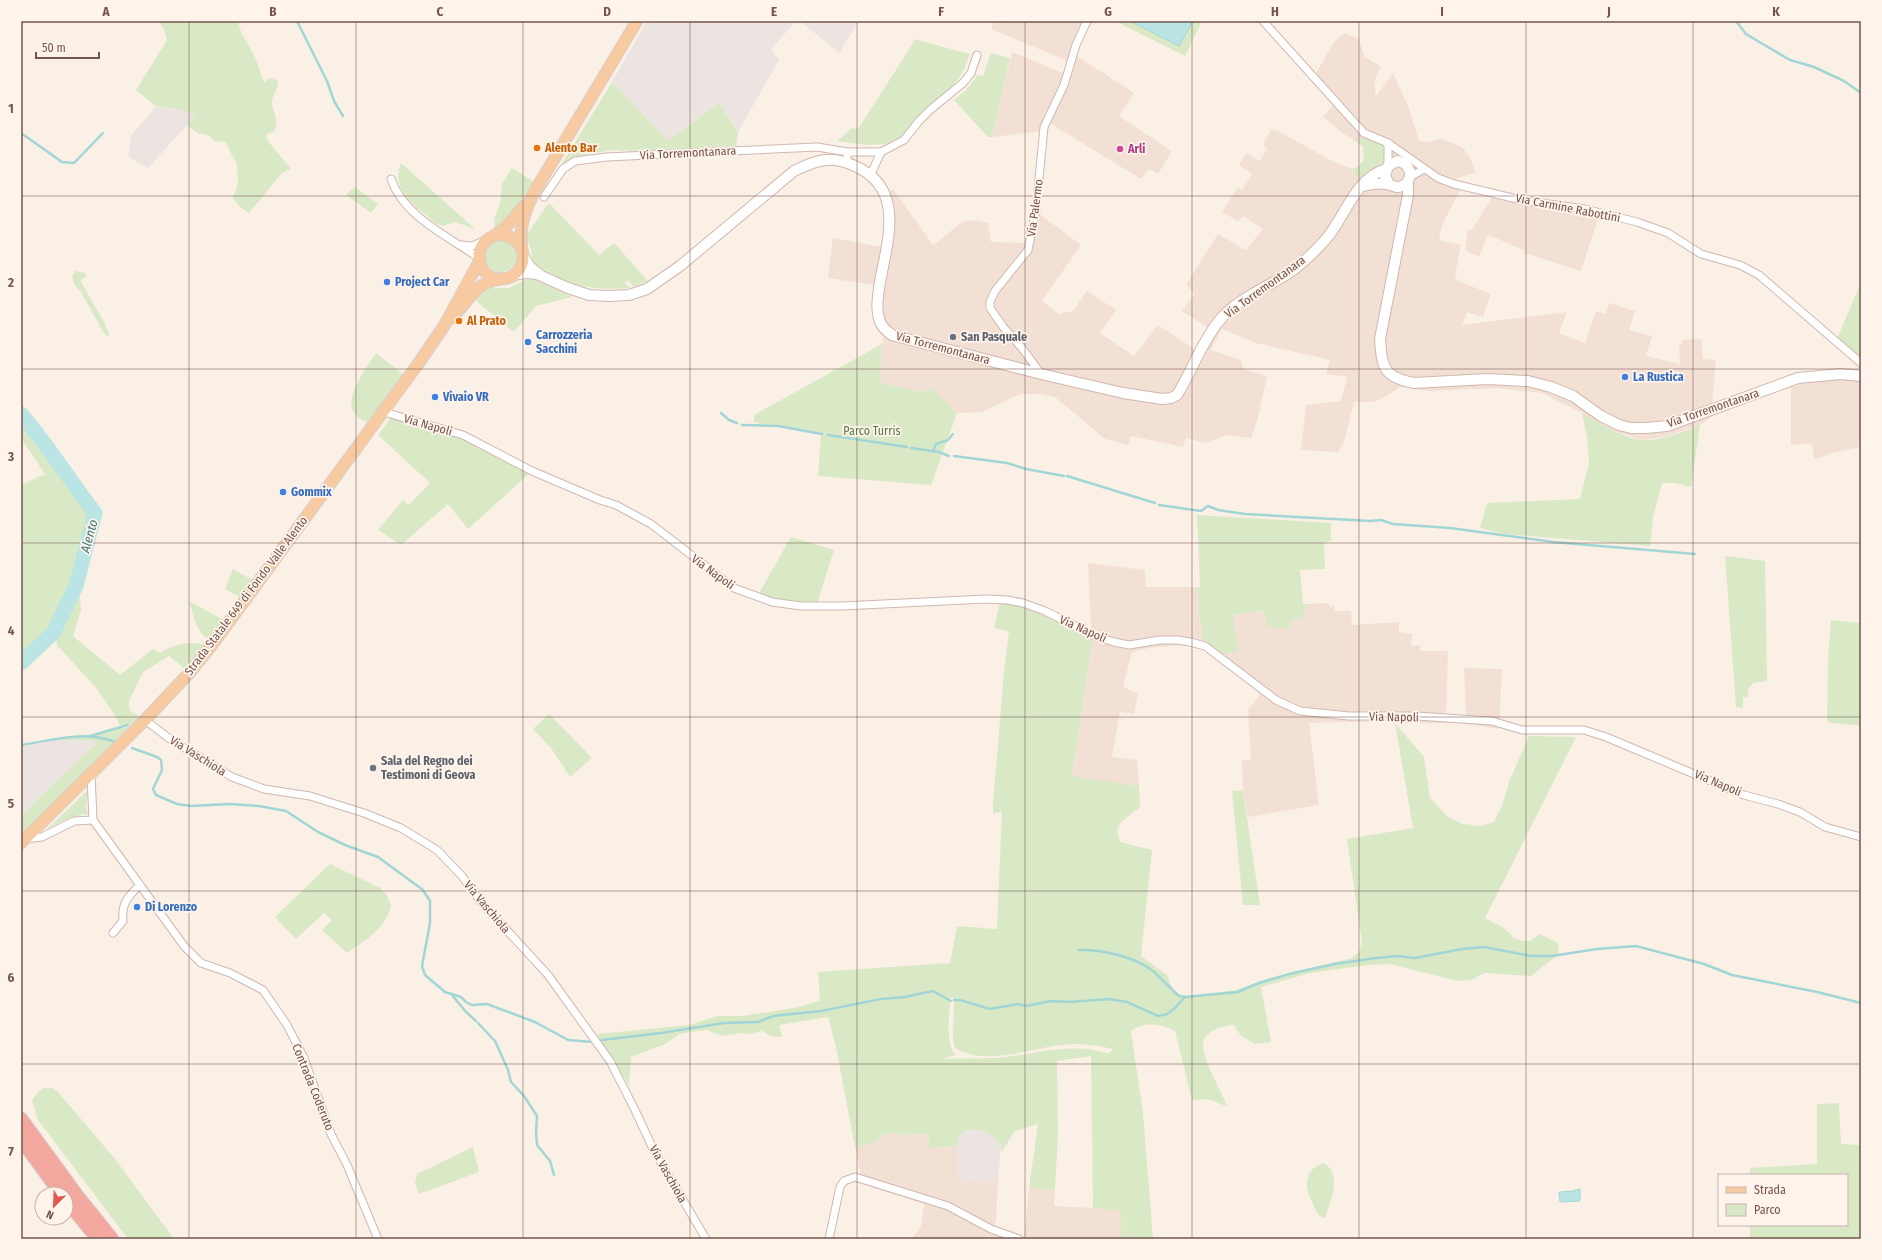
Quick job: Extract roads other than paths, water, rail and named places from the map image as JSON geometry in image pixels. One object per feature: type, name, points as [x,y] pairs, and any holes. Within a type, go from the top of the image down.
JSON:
[{"type":"highway","points":[[21,1119],[78,1197],[112,1239]]},
{"type":"highway","points":[[21,1139],[56,1186]]},
{"type":"highway","points":[[74,1210],[98,1239]]},
{"type":"main road","name":"Strada Statale 649 di Fondo Valle Alento","points":[[444,326],[462,308],[477,287],[486,281],[513,275],[521,266],[523,253],[520,240],[522,222],[637,21]]},
{"type":"main road","name":"Strada Statale 649 di Fondo Valle Alento","points":[[23,841],[145,720],[191,672],[384,412],[444,326],[479,259],[482,245],[506,227],[538,196]]},
{"type":"main road","points":[[490,238],[508,236],[519,245],[523,253]]},
{"type":"main road","points":[[479,259],[482,267],[487,273],[501,278]]},
{"type":"street","name":"Via Palermo","points":[[1041,374],[1022,348],[1004,328],[990,308],[990,302],[995,291],[1028,250],[1036,210],[1044,127],[1064,85],[1076,45],[1087,21]]},
{"type":"street","points":[[1263,21],[1364,133],[1388,143],[1385,176],[1403,196],[1406,206]]},
{"type":"street","points":[[847,157],[881,152],[904,140],[919,121],[963,83],[971,73],[977,56]]},
{"type":"street","name":"Via Carmine Rabottini","points":[[1388,143],[1441,180],[1526,201],[1585,209],[1637,222],[1668,233],[1701,254],[1740,265],[1759,275],[1861,363]]},
{"type":"street","name":"Via Torremontanara","points":[[538,196],[563,169],[575,161],[607,157],[817,147],[847,157],[871,174],[879,182],[885,193],[889,204],[890,219],[877,299],[879,317],[883,326],[892,335],[1041,374],[1123,393],[1162,399],[1173,398],[1177,395],[1186,381],[1203,344],[1220,319],[1254,293],[1296,267],[1325,239],[1362,186]]},
{"type":"street","points":[[871,174],[881,152]]},
{"type":"street","name":"Via Torremontanara","points":[[513,275],[531,273],[568,288],[595,295],[629,295],[647,289],[680,266],[794,171],[812,162],[847,157]]},
{"type":"street","points":[[1362,186],[1369,177],[1395,162],[1404,163],[1408,168],[1409,179]]},
{"type":"street","points":[[1362,186],[1403,186],[1409,179],[1424,169]]},
{"type":"street","points":[[392,179],[395,189],[402,200],[430,226],[479,259]]},
{"type":"street","name":"Via Torremontanara","points":[[1409,179],[1406,206],[1380,338],[1381,362],[1386,371],[1403,381],[1414,383],[1487,379],[1529,381],[1551,387],[1573,396],[1602,416],[1619,425],[1631,428],[1646,428],[1667,426],[1798,378],[1841,374],[1861,376]]},
{"type":"street","points":[[455,243],[472,246],[490,238]]},
{"type":"street","name":"Via Torremontanara","points":[[523,253],[532,268],[548,279]]},
{"type":"street","name":"Via Napoli","points":[[384,412],[463,435],[532,471],[600,500],[616,505],[651,524],[734,588],[762,600],[801,606],[842,606],[986,599],[1023,603],[1045,611],[1095,636],[1114,642],[1129,645],[1160,640],[1177,640],[1205,646],[1276,700],[1300,711],[1349,716],[1416,716],[1492,722],[1522,730],[1584,730],[1606,737],[1744,795],[1778,804],[1800,812],[1825,827],[1861,837]]},
{"type":"street","name":"Via Vaschiola","points":[[145,720],[170,739],[232,777],[264,789],[310,796],[364,813],[401,828],[437,850],[462,876],[480,901],[548,975],[610,1061],[654,1151],[706,1239]]},
{"type":"street","points":[[23,841],[42,837],[74,822],[92,820],[90,775]]},
{"type":"street","name":"Contrada Coderuto","points":[[92,820],[184,946],[201,963],[230,973],[263,990],[287,1025],[304,1058],[331,1134],[347,1165],[378,1239]]},
{"type":"street","points":[[112,933],[124,921],[123,907],[126,898],[140,885]]},
{"type":"street","points":[[829,1239],[840,1187],[844,1181],[855,1177],[948,1206],[991,1229],[1018,1239]]},
{"type":"water","points":[[1130,21],[1193,21],[1179,46]]},
{"type":"water","points":[[1580,1189],[1580,1201],[1560,1202],[1559,1192],[1575,1191]]},
{"type":"waterway","points":[[297,21],[327,81],[334,101],[343,116]]},
{"type":"waterway","points":[[1736,21],[1746,34],[1790,60],[1814,67],[1844,81],[1861,93]]},
{"type":"waterway","points":[[21,133],[62,162],[74,163],[103,133]]},
{"type":"waterway","points":[[721,413],[729,420],[737,423]]},
{"type":"waterway","name":"Alento","points":[[21,414],[95,513],[76,586],[53,633],[21,663]]},
{"type":"waterway","points":[[742,425],[778,426],[822,434]]},
{"type":"waterway","points":[[933,451],[936,444],[948,440],[953,434]]},
{"type":"waterway","points":[[828,435],[907,447]]},
{"type":"waterway","points":[[911,448],[939,452],[949,456]]},
{"type":"waterway","points":[[954,456],[1007,463],[1026,469],[1064,476]]},
{"type":"waterway","points":[[1067,476],[1155,503]]},
{"type":"waterway","points":[[1159,505],[1201,511],[1208,506],[1218,510],[1245,514],[1370,521],[1381,520],[1393,524],[1450,528],[1553,542],[1695,554]]},
{"type":"waterway","points":[[90,736],[128,725]]},
{"type":"waterway","points":[[21,745],[80,736],[104,738],[116,742]]},
{"type":"waterway","points":[[132,748],[157,757],[161,760],[162,770],[153,789],[156,795],[177,804],[191,806],[229,804],[259,806],[286,811],[318,832],[345,845],[378,857],[423,890],[430,901],[430,923],[422,966],[425,975],[445,992],[461,997],[472,1005],[487,1004],[535,1022],[568,1040],[593,1042]]},
{"type":"waterway","points":[[954,1000],[960,1000],[990,1009],[1018,1004],[1026,1006],[1051,1001],[1070,1002],[1109,999],[1127,1002],[1158,1016],[1167,1014],[1185,997],[1238,992],[1259,983],[1293,973],[1335,964],[1398,956],[1415,958],[1462,949],[1484,947],[1531,956],[1552,956],[1597,949],[1636,946],[1704,964],[1732,975],[1817,992],[1861,1003]]},
{"type":"waterway","points":[[1079,950],[1114,954],[1140,963],[1156,973],[1179,996],[1185,997]]},
{"type":"waterway","points":[[602,1040],[661,1033],[724,1023],[758,1022],[773,1016],[821,1011],[881,999],[905,997],[933,991],[951,1001]]},
{"type":"waterway","points":[[452,995],[466,1012],[476,1021]]},
{"type":"waterway","points":[[478,1023],[495,1041],[508,1070],[511,1082],[524,1096],[537,1116],[537,1145],[550,1161],[554,1175]]},
{"type":"place","name":"Alento Bar","points":[[537,148]]},
{"type":"place","name":"Arli","points":[[1120,149]]},
{"type":"place","name":"Project Car","points":[[387,282]]},
{"type":"place","name":"Al Prato","points":[[459,321]]},
{"type":"place","name":"San Pasquale","points":[[953,337]]},
{"type":"place","name":"Carrozzeria Sacchini","points":[[528,342]]},
{"type":"place","name":"La Rustica","points":[[1625,377]]},
{"type":"place","name":"Vivaio VR","points":[[435,397]]},
{"type":"place","name":"Gommix","points":[[283,492]]},
{"type":"place","name":"Sala del Regno dei Testimoni di Geova","points":[[373,768]]},
{"type":"place","name":"Di Lorenzo","points":[[137,907]]},
{"type":"park label","name":"Parco Turris","points":[[872,431]]}]
